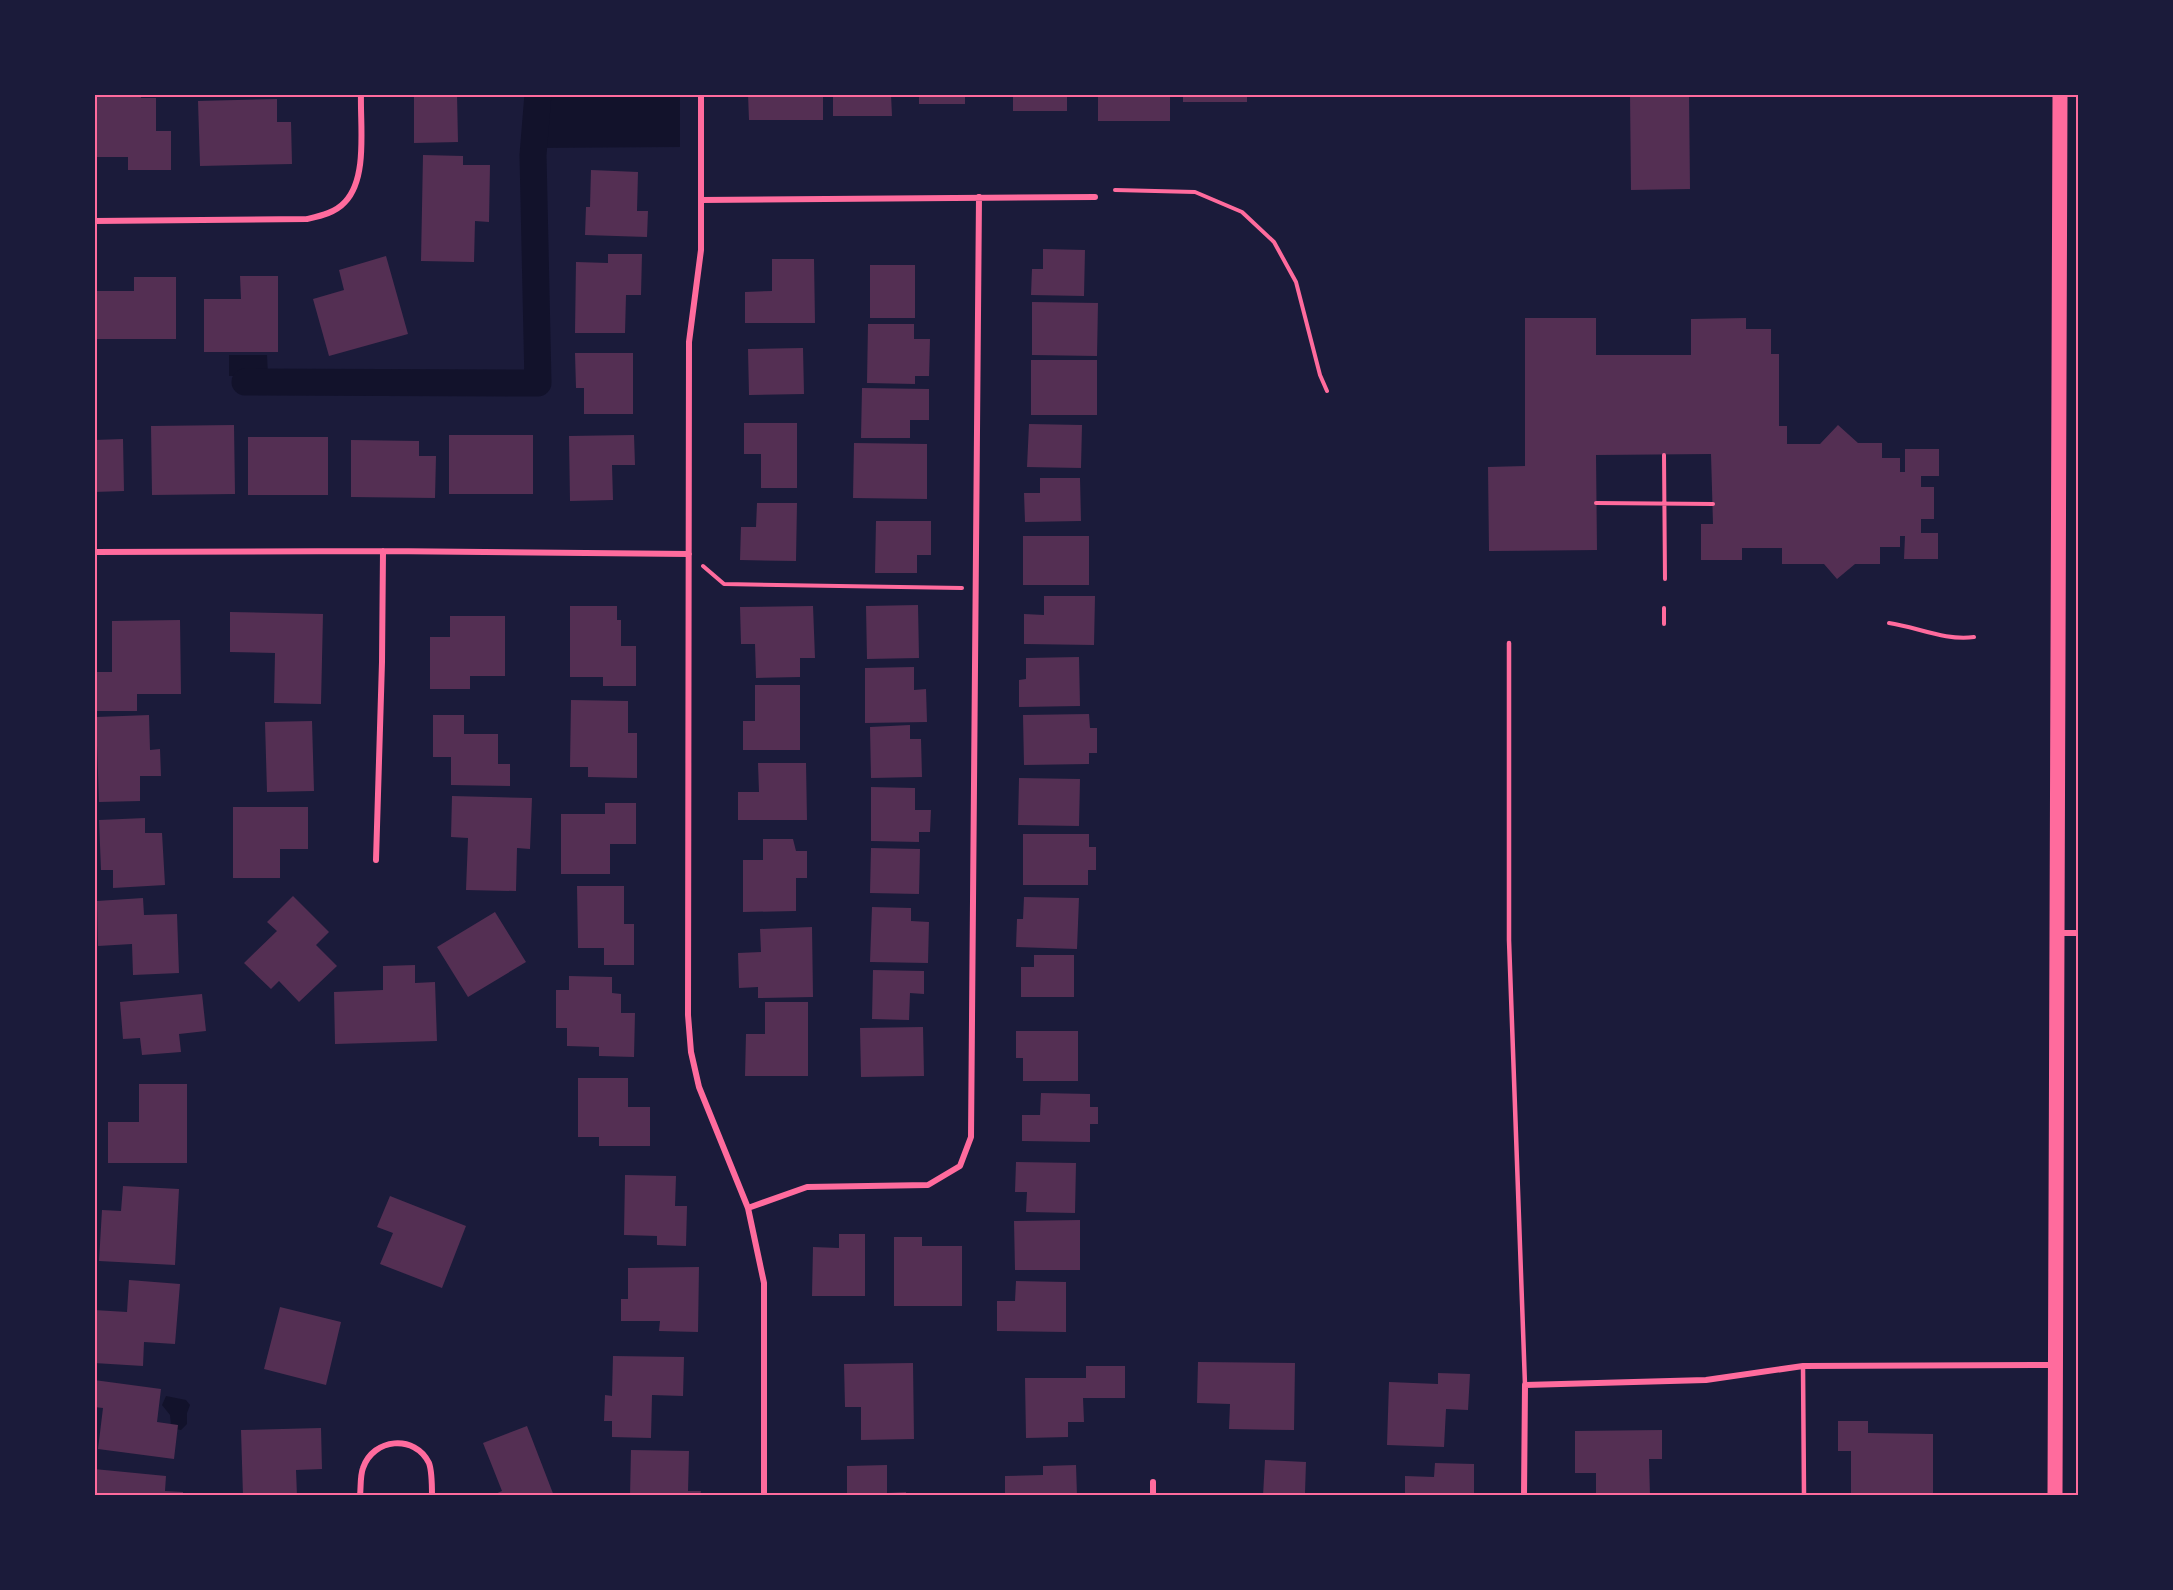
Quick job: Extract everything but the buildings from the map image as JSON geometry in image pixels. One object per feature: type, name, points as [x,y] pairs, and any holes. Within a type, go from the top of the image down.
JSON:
[{"type":"main road","points":[[2055,1496],[2060,94]]},
{"type":"street","points":[[94,221],[307,219],[327,214],[344,203],[354,188],[360,168],[361,94]]},
{"type":"street","points":[[701,94],[701,250],[689,342],[688,1015],[691,1052],[699,1087],[748,1208],[764,1283],[764,1496]]},
{"type":"street","points":[[748,1208],[807,1187],[928,1185],[960,1166],[971,1137],[979,197]]},
{"type":"street","points":[[701,200],[1095,197]]},
{"type":"street","points":[[94,552],[382,551],[689,554]]},
{"type":"street","points":[[376,860],[382,662],[382,551]]},
{"type":"street","points":[[2056,933],[2079,933]]},
{"type":"street","points":[[1524,1496],[1526,1384],[1706,1380],[1803,1366],[2056,1365]]},
{"type":"street","points":[[360,1496],[363,1468],[370,1455],[392,1442],[407,1444],[420,1452],[429,1464],[432,1496]]},
{"type":"street","points":[[1153,1482],[1153,1496]]},
{"type":"lane","points":[[1509,644],[1509,940],[1526,1384]]},
{"type":"lane","points":[[1803,1366],[1804,1496]]},
{"type":"path","points":[[1114,190],[1195,192],[1242,212],[1250,219],[1274,242],[1296,282],[1320,375],[1327,391]]},
{"type":"path","points":[[1664,455],[1665,579]]},
{"type":"path","points":[[1596,503],[1713,504]]},
{"type":"path","points":[[689,554],[724,584],[975,588]]},
{"type":"path","points":[[1664,608],[1664,624]]},
{"type":"path","points":[[1889,623],[1957,639],[1974,637]]},
{"type":"shaded area","points":[[531,95],[680,95],[680,147],[531,148]]},
{"type":"shaded area","points":[[229,355],[267,355],[268,376],[229,376]]},
{"type":"shaded area","points":[[166,1396],[186,1400],[190,1405],[187,1424],[181,1430],[171,1425],[170,1415],[162,1405]]},
{"type":"waterway","points":[[245,382],[538,383],[533,155],[538,94]]}]
